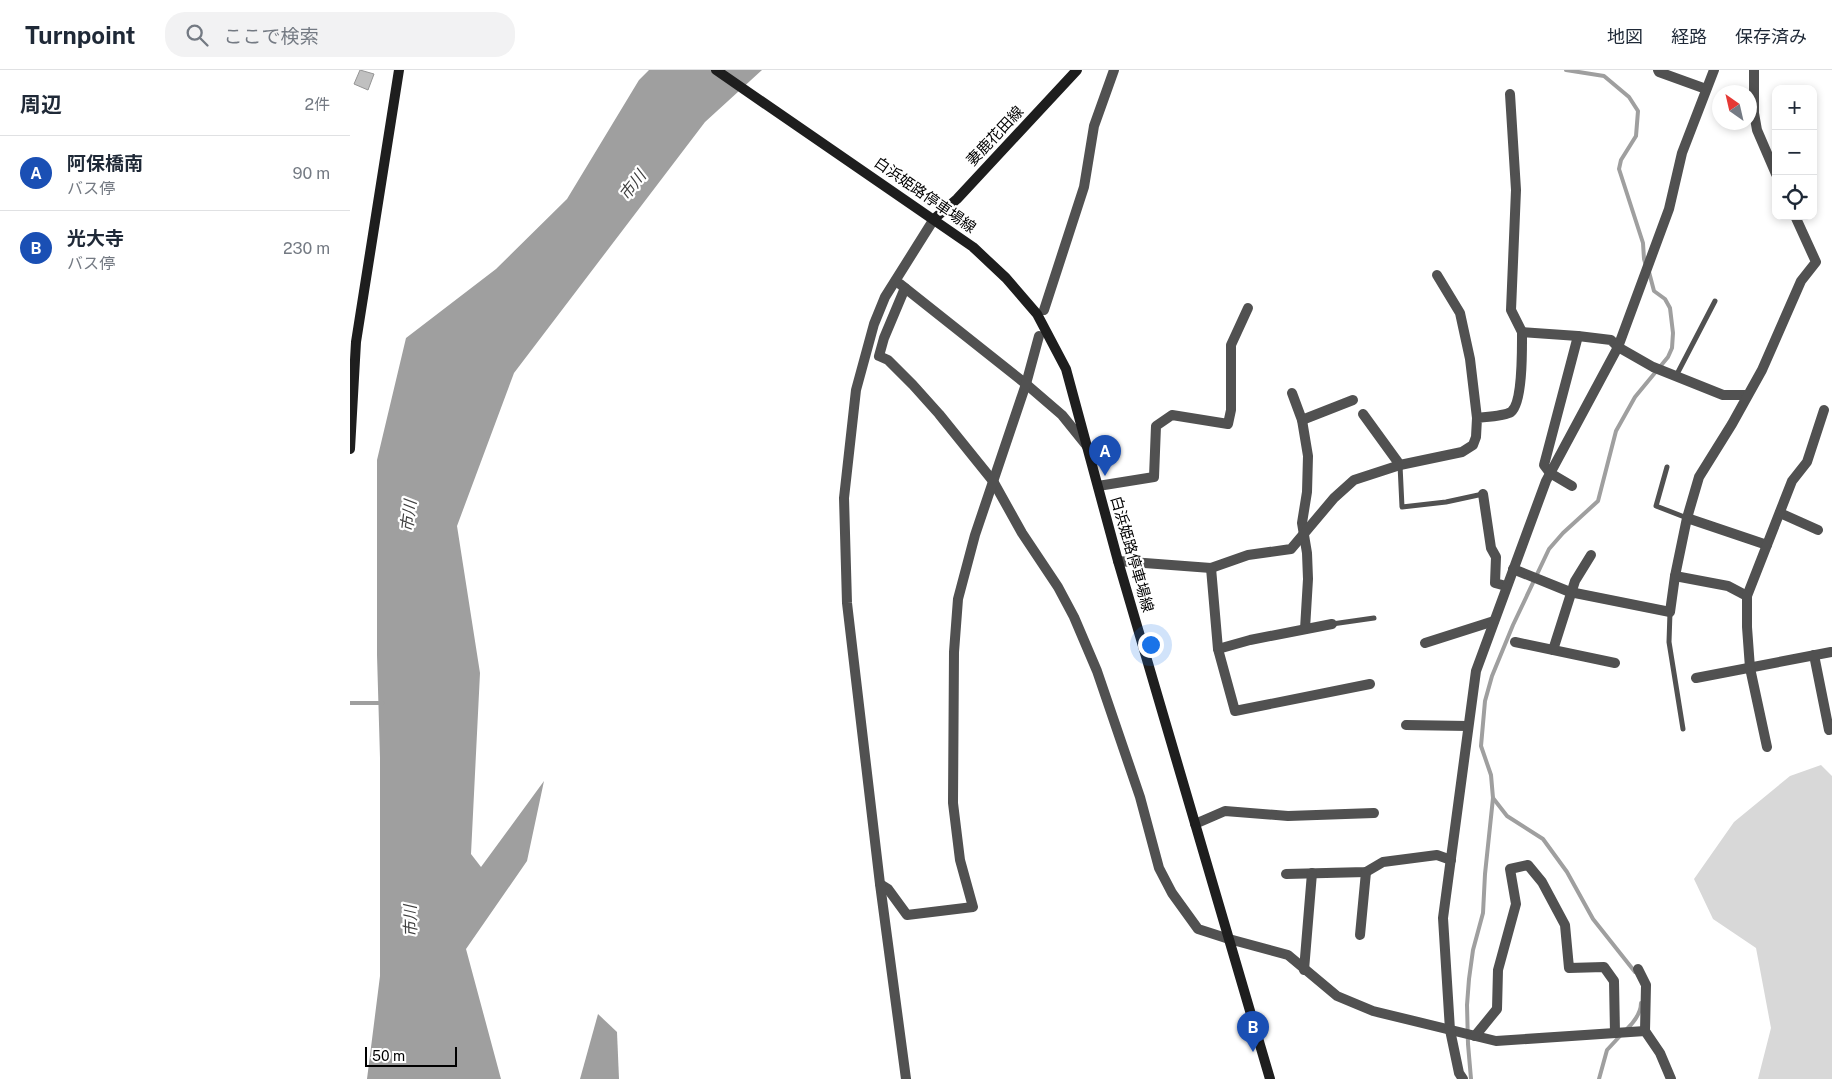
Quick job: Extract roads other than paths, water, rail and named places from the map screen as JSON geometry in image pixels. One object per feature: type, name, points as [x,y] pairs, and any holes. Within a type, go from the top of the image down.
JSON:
[{"type":"main road","points":[[350,449],[353,345],[399,70]]},
{"type":"main road","name":"白浜姫路停車場線","points":[[716,70],[973,247],[1006,278],[1037,314],[1066,369],[1118,561],[1270,1079]]},
{"type":"main road","name":"妻鹿花田線","points":[[931,217],[957,199],[1077,70]]},
{"type":"street","points":[[1044,310],[1084,187],[1094,126],[1114,70]]},
{"type":"street","points":[[1658,70],[1706,89]]},
{"type":"street","points":[[1463,1079],[1459,1073],[1450,1030],[1443,918],[1476,671],[1506,586],[1550,473],[1618,346],[1669,209],[1682,153],[1714,70]]},
{"type":"street","points":[[1754,70],[1754,113],[1757,130],[1772,165]]},
{"type":"street","points":[[1477,418],[1510,413],[1516,407],[1522,369],[1522,332],[1511,310],[1516,190],[1510,94]]},
{"type":"street","points":[[906,1079],[880,884],[847,603],[844,498],[856,390],[874,324],[885,297],[896,281],[931,217]]},
{"type":"street","points":[[1513,569],[1570,592],[1670,612],[1687,518],[1699,477],[1732,424],[1762,370],[1800,281],[1816,262],[1797,220]]},
{"type":"street","points":[[1118,561],[1211,568],[1248,555],[1291,550],[1334,498],[1354,480],[1400,465],[1462,452],[1473,445],[1476,437],[1477,418],[1470,358],[1462,320],[1455,303],[1437,275]]},
{"type":"street","points":[[896,281],[1026,384],[1062,415],[1087,446]]},
{"type":"street","points":[[905,288],[884,338],[879,356],[888,360],[913,385],[939,414],[992,481],[1022,533],[1058,588],[1074,617],[1097,671],[1140,797],[1159,868],[1168,885],[1198,929],[1288,955],[1337,996],[1373,1011],[1496,1041],[1645,1031]]},
{"type":"street","points":[[1098,486],[1154,478],[1156,426],[1172,416],[1228,424],[1231,410],[1231,345],[1248,308]]},
{"type":"street","points":[[1522,332],[1611,340],[1653,367],[1723,395],[1747,395]]},
{"type":"street","points":[[880,884],[888,889],[907,916],[973,907],[960,860],[953,803],[954,652],[958,599],[974,535],[1026,384],[1039,336]]},
{"type":"street","points":[[1572,486],[1550,473],[1544,465],[1578,336]]},
{"type":"street","points":[[1292,393],[1302,420],[1308,456],[1307,492],[1302,523],[1307,553],[1308,579],[1305,629]]},
{"type":"street","points":[[1302,420],[1353,400]]},
{"type":"street","points":[[1767,747],[1750,668],[1746,627],[1747,596],[1792,480],[1807,462],[1824,410]]},
{"type":"street","points":[[1363,414],[1400,465]]},
{"type":"street","points":[[1483,494],[1491,548],[1496,557],[1495,583],[1506,586]]},
{"type":"street","points":[[1780,513],[1818,530]]},
{"type":"street","points":[[1687,518],[1767,545]]},
{"type":"street","points":[[1553,650],[1570,592],[1591,555]]},
{"type":"street","points":[[1211,568],[1218,649],[1235,711],[1370,684]]},
{"type":"street","points":[[1675,576],[1728,586],[1747,596]]},
{"type":"street","points":[[1425,643],[1494,621]]},
{"type":"street","points":[[1218,649],[1250,640],[1332,624]]},
{"type":"street","points":[[1515,642],[1615,663]]},
{"type":"street","points":[[1696,678],[1831,652]]},
{"type":"street","points":[[1814,655],[1829,730],[1832,729]]},
{"type":"street","points":[[1406,725],[1468,726]]},
{"type":"street","points":[[1195,824],[1225,811],[1288,816],[1374,813]]},
{"type":"street","points":[[1286,874],[1366,872],[1383,862],[1437,855],[1451,860]]},
{"type":"street","points":[[1475,1036],[1497,1009],[1498,970],[1516,904],[1510,869],[1528,865],[1542,882],[1566,925],[1569,968],[1604,967],[1614,981],[1615,1033]]},
{"type":"street","points":[[1360,935],[1366,872]]},
{"type":"street","points":[[1304,970],[1312,873]]},
{"type":"street","points":[[1638,969],[1646,985],[1645,1031],[1660,1054],[1672,1079]]},
{"type":"lane","points":[[1671,374],[1715,301]]},
{"type":"lane","points":[[1400,465],[1402,507],[1446,502],[1483,494]]},
{"type":"lane","points":[[1666,467],[1656,506],[1687,518]]},
{"type":"lane","points":[[1670,612],[1669,642],[1683,728]]},
{"type":"lane","points":[[1332,624],[1374,618]]},
{"type":"water","name":"市川","points":[[649,70],[762,70],[705,122],[514,373],[457,526],[480,673],[471,854],[481,867],[544,781],[527,861],[466,949],[501,1079],[367,1079],[380,976],[377,460],[406,338],[496,269],[567,199],[639,80]]},
{"type":"water","points":[[598,1014],[617,1032],[619,1079],[580,1079]]},
{"type":"waterway","points":[[1566,70],[1604,76],[1629,97],[1638,111],[1636,136],[1621,160],[1619,169],[1643,243],[1646,266]]},
{"type":"waterway","points":[[1471,1079],[1467,1005],[1469,979],[1473,950],[1483,913],[1493,798],[1491,775],[1481,746],[1485,701],[1492,676],[1513,625],[1549,549],[1563,533],[1598,501],[1616,431],[1635,397],[1668,357],[1672,348],[1673,333],[1670,308],[1665,299],[1654,291],[1649,272]]},
{"type":"waterway","points":[[350,703],[383,703]]},
{"type":"waterway","points":[[1493,798],[1507,816],[1543,839],[1567,872],[1593,919],[1635,972]]},
{"type":"waterway","points":[[1627,1029],[1637,1017],[1641,1003]]},
{"type":"waterway","points":[[1599,1079],[1607,1050],[1620,1036]]},
{"type":"place","name":"阿保橋南","points":[[1105,476]]},
{"type":"place","name":"光大寺","points":[[1253,1052]]}]
